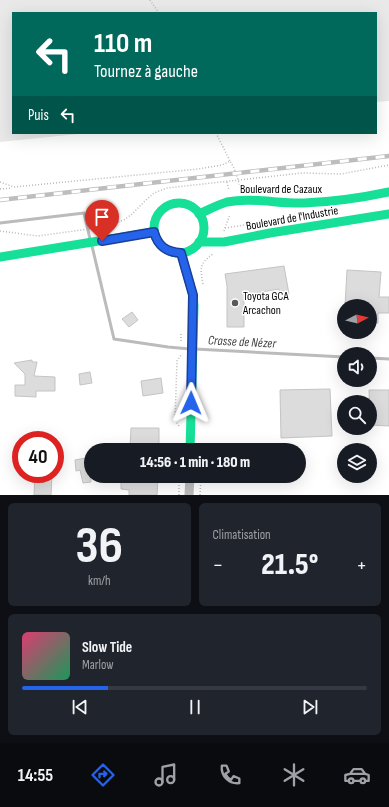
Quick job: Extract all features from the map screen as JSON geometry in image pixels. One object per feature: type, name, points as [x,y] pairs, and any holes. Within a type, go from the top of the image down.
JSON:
[{"type":"main road","name":"Boulevard de Cazaux","points":[[200,214],[220,204],[243,201],[292,203],[324,201],[389,192]]},
{"type":"main road","points":[[169,204],[186,204],[194,208],[200,214],[204,228],[203,236],[194,248],[181,253],[173,253],[166,250],[156,239],[154,224],[156,215],[169,204]]},
{"type":"main road","name":"Boulevard de l'Industrie","points":[[199,242],[219,243],[270,233],[389,214]]},
{"type":"main road","points":[[0,257],[154,232]]},
{"type":"main road","points":[[181,253],[193,295],[190,443]]},
{"type":"street","points":[[189,495],[190,483]]},
{"type":"path","points":[[150,0],[158,12]]},
{"type":"path","points":[[216,134],[234,168],[239,181],[243,201]]},
{"type":"path","points":[[0,189],[198,169],[230,161]]},
{"type":"path","points":[[0,231],[38,236],[99,228],[124,220],[146,200],[163,189],[302,173],[341,174],[389,165]]},
{"type":"path","points":[[0,182],[14,188]]},
{"type":"path","points":[[203,287],[200,269],[204,260],[216,252],[225,228]]},
{"type":"path","points":[[180,428],[175,420],[177,361],[181,353]]},
{"type":"path","points":[[178,495],[179,483]]},
{"type":"path","points":[[200,495],[201,483]]},
{"type":"shaded area","points":[[0,0],[389,0],[389,101],[377,102],[377,12],[12,12],[12,134],[78,134],[0,142]]},
{"type":"building","points":[[284,266],[289,294],[280,295],[279,289],[244,295],[244,327],[227,327],[227,286],[225,274]]},
{"type":"building","points":[[347,270],[381,272],[379,297],[389,297],[389,313],[378,313],[377,323],[377,299],[345,299]]},
{"type":"building","points":[[132,312],[138,320],[129,327],[122,319]]},
{"type":"building","points":[[32,360],[32,362],[37,362],[34,376],[55,377],[55,391],[36,391],[36,397],[15,396],[15,385],[25,385],[25,374],[14,363]]},
{"type":"building","points":[[90,372],[92,383],[80,385],[79,374]]},
{"type":"building","points":[[161,378],[163,393],[143,396],[141,381]]},
{"type":"building","points":[[330,389],[332,436],[281,438],[280,390]]},
{"type":"building","points":[[369,390],[389,390],[389,426],[377,425],[377,395],[369,395]]},
{"type":"building","points":[[131,428],[159,428],[159,443],[130,443]]},
{"type":"building","points":[[84,458],[84,483],[80,470],[76,471],[75,460]]},
{"type":"building","points":[[35,483],[52,483],[51,495],[34,495]]},
{"type":"building","points":[[121,483],[158,483],[157,495],[129,495],[129,490],[121,489]]},
{"type":"waterway","name":"Crasse de Nézer","points":[[0,223],[84,213],[90,239]]},
{"type":"waterway","name":"Crasse de Nézer","points":[[92,246],[114,339],[190,349]]},
{"type":"waterway","name":"Crasse de Nézer","points":[[195,349],[337,357]]},
{"type":"waterway","name":"Crasse de Nézer","points":[[377,358],[389,359]]},
{"type":"railway","points":[[0,200],[389,156]]},
{"type":"traffic: fast","points":[[199,214],[227,202],[246,200],[295,203],[315,202],[347,199],[389,192]]},
{"type":"traffic: fast","points":[[174,203],[184,203],[197,210],[204,223],[204,228],[204,233],[197,246],[184,253],[174,253],[165,249],[158,242],[154,233],[154,223],[158,214],[165,207],[174,203]]},
{"type":"traffic: fast","points":[[199,242],[224,242],[389,214]]},
{"type":"traffic: fast","points":[[0,257],[154,232]]},
{"type":"traffic: fast","points":[[181,253],[193,295],[194,306],[190,443]]},
{"type":"place","name":"Toyota GCA Arcachon","points":[[235,303]]},
{"type":"route","points":[[102,241],[154,232],[160,245],[166,250],[173,253],[181,253],[193,295],[194,306],[191,403]]}]
